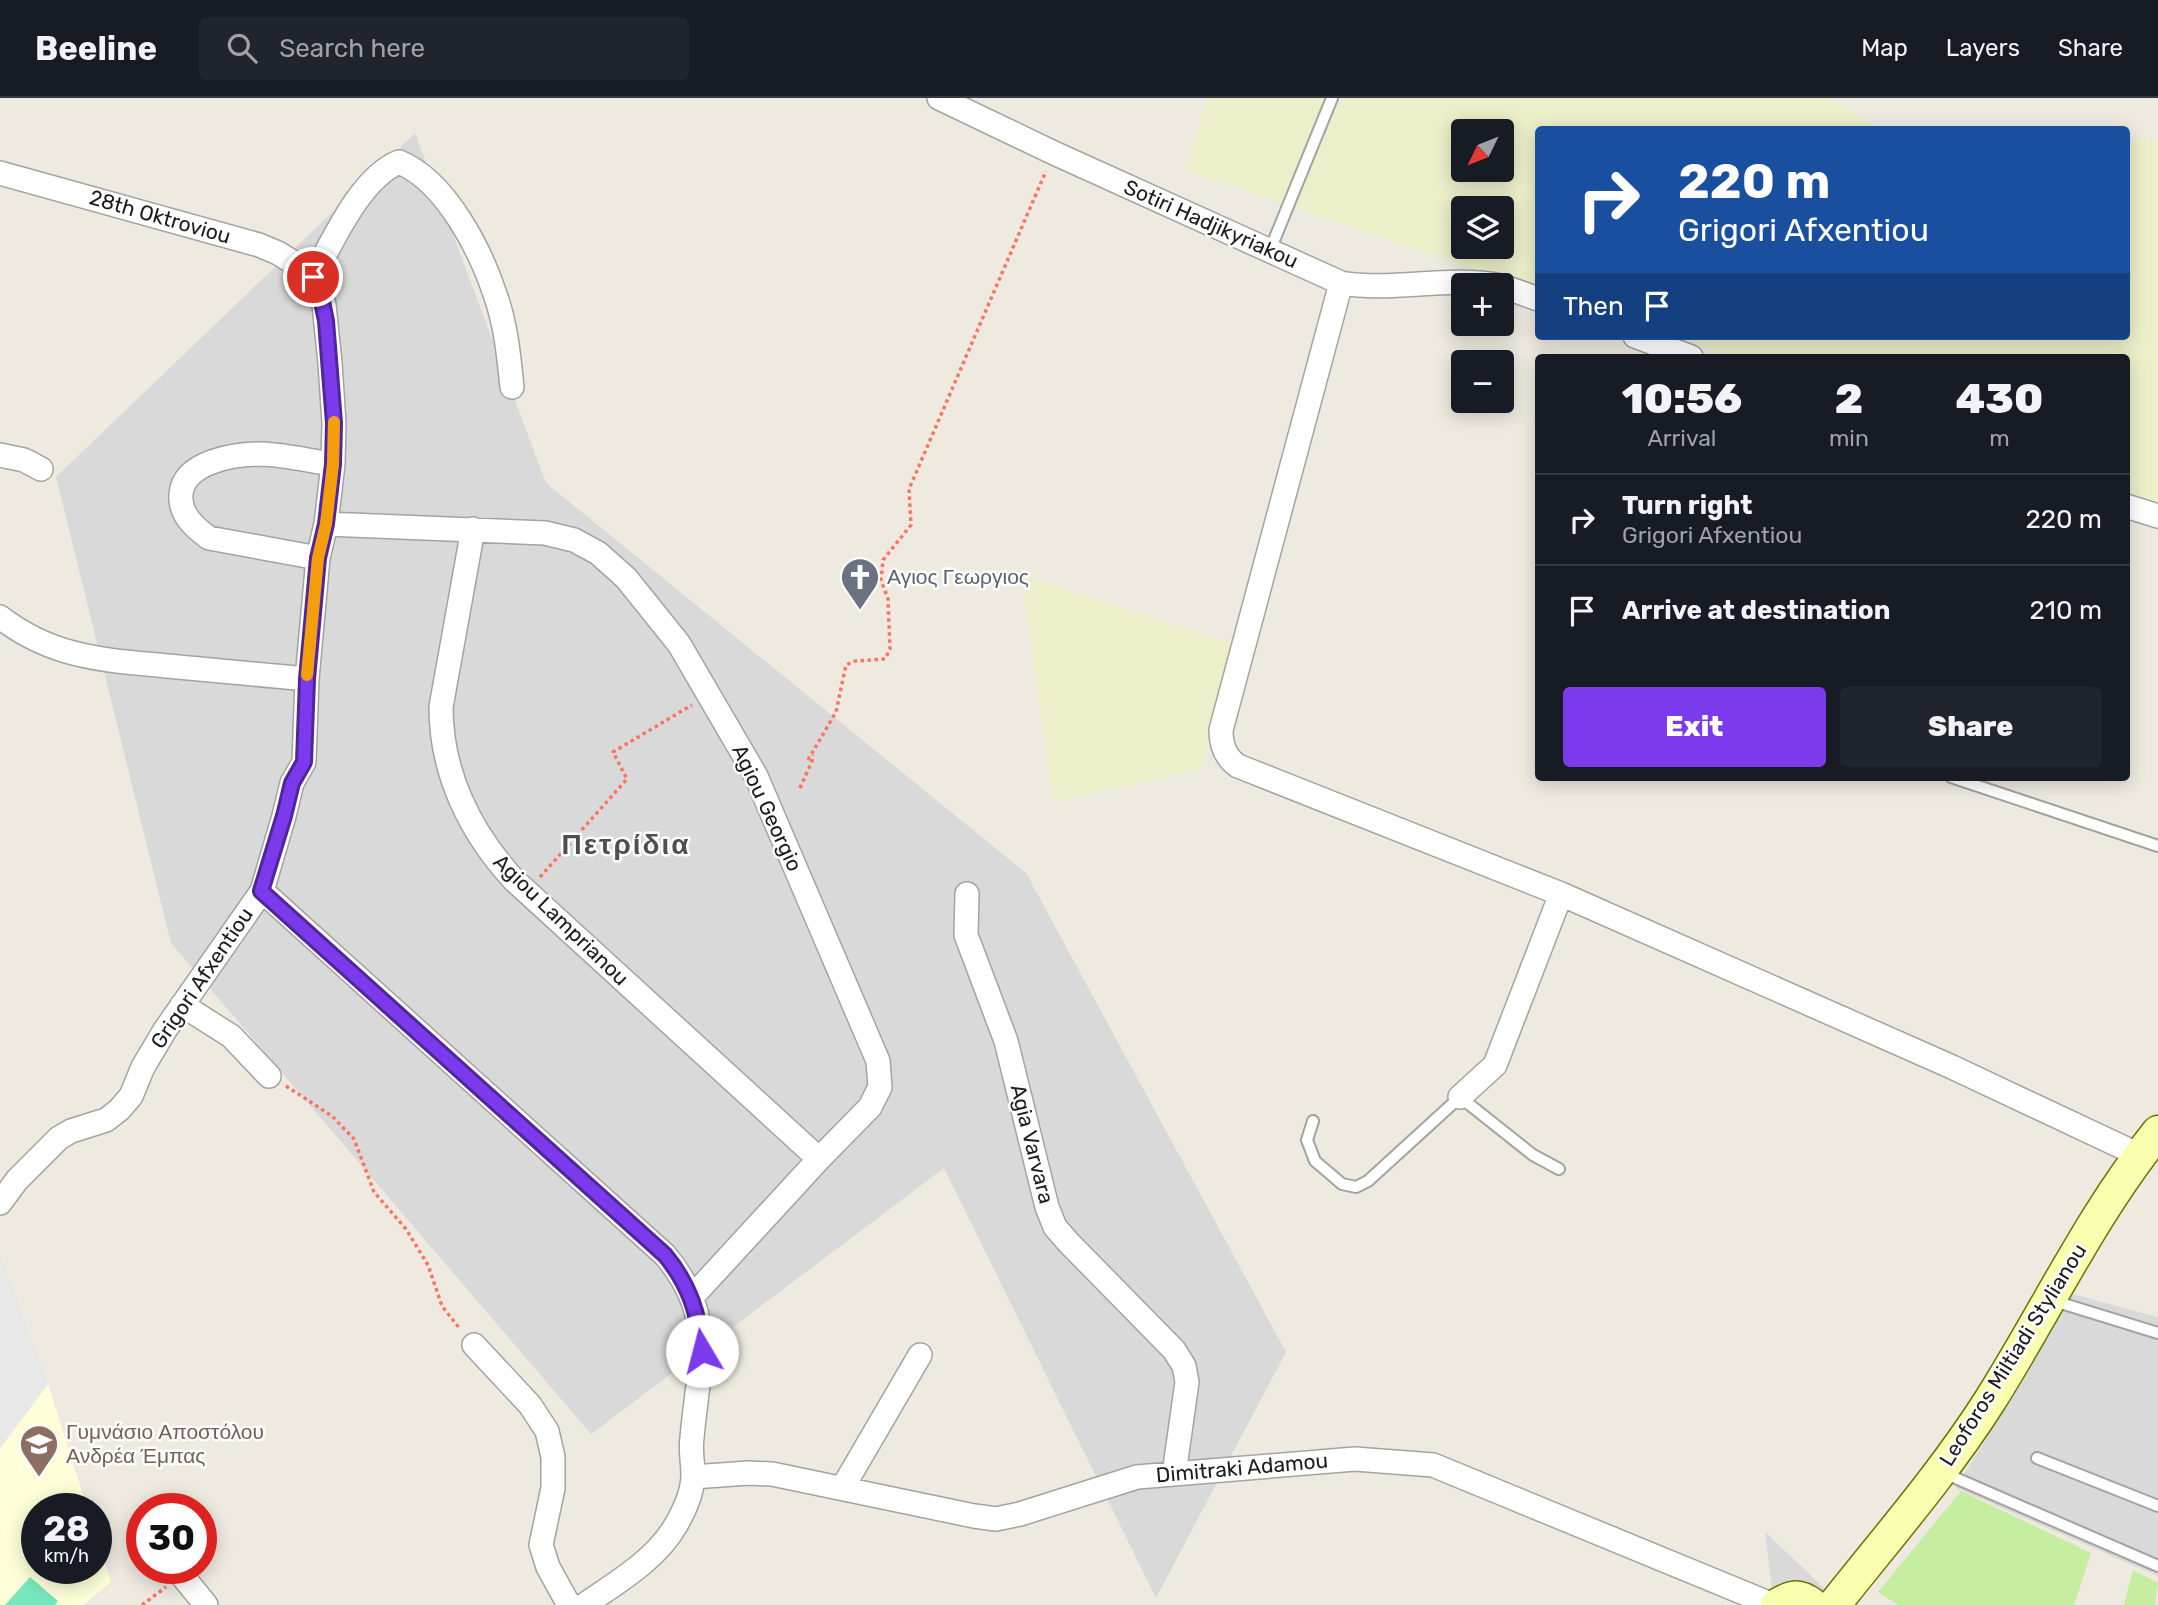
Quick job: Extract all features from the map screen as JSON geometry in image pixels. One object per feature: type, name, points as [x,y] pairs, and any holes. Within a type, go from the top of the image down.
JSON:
[{"type":"main road","name":"Leoforos Miltiadi Stylianou","points":[[1834,1605],[1942,1471],[1991,1399],[2076,1251],[2149,1143]]},
{"type":"main road","points":[[1795,1603],[1894,1529]]},
{"type":"street","name":"Sotiri Hadjikyriakou","points":[[939,98],[1340,283],[1359,286],[1451,283]]},
{"type":"street","points":[[313,277],[359,196],[387,167],[399,162],[410,166],[425,177],[456,214],[480,257],[497,298],[507,342],[512,387]]},
{"type":"street","name":"28th Oktroviou","points":[[0,173],[260,245],[291,261],[313,277]]},
{"type":"street","name":"Grigori Afxentiou","points":[[0,1203],[17,1180],[59,1138],[71,1131],[106,1120],[131,1096],[143,1067],[182,1005],[261,891],[292,783],[304,762],[307,679],[318,558],[326,524],[333,464],[334,423],[329,349],[324,305],[313,277]]},
{"type":"street","points":[[1340,283],[1221,730],[1221,743],[1230,760],[1238,766],[1561,894],[1952,1067],[2149,1143]]},
{"type":"street","name":"Sotiri Hadjikyriakou","points":[[1514,291],[1535,298]]},
{"type":"street","points":[[1645,340],[1682,354]]},
{"type":"street","points":[[318,558],[209,538],[198,530],[184,513],[181,494],[183,486],[197,470],[218,460],[262,454],[333,464]]},
{"type":"street","points":[[0,455],[23,460],[41,469]]},
{"type":"street","points":[[2130,507],[2158,516]]},
{"type":"street","name":"Agiou Georgio","points":[[326,524],[545,533],[574,540],[598,553],[626,578],[679,643],[756,776],[878,1062],[880,1087],[870,1107],[692,1297]]},
{"type":"street","name":"Agiou Lamprianou","points":[[473,529],[441,707],[441,732],[456,791],[476,832],[494,859],[527,892],[819,1159]]},
{"type":"street","points":[[0,617],[46,645],[80,656],[115,662],[307,679]]},
{"type":"street","points":[[261,891],[665,1255],[678,1271],[692,1297],[701,1332],[702,1351],[691,1443],[693,1477],[689,1496],[674,1528],[653,1552],[630,1573],[584,1605]]},
{"type":"street","name":"Agia Varvara","points":[[967,894],[966,934],[1006,1041],[1047,1207],[1055,1227],[1174,1350],[1184,1366],[1187,1382],[1174,1474]]},
{"type":"street","points":[[1460,1097],[1494,1065],[1561,894]]},
{"type":"street","points":[[182,1005],[231,1036],[269,1076]]},
{"type":"street","points":[[474,1345],[530,1405],[547,1431],[554,1457],[553,1488],[541,1545],[548,1567],[569,1605]]},
{"type":"street","points":[[843,1487],[919,1356]]},
{"type":"street","name":"Dimitraki Adamou","points":[[693,1477],[772,1474],[996,1519],[1137,1477],[1355,1459],[1433,1465],[1678,1566],[1795,1603]]},
{"type":"street","points":[[1678,1566],[1733,1605]]},
{"type":"street","points":[[189,1584],[206,1605]]},
{"type":"lane","points":[[1270,250],[1332,98]]},
{"type":"lane","points":[[1963,781],[2158,846]]},
{"type":"lane","points":[[1313,1121],[1307,1140],[1315,1161],[1342,1184],[1356,1187],[1368,1181],[1460,1097],[1533,1155],[1559,1169]]},
{"type":"lane","points":[[2048,1299],[2158,1333]]},
{"type":"lane","points":[[2037,1458],[2158,1506]]},
{"type":"lane","points":[[1942,1471],[2158,1566]]},
{"type":"path","points":[[808,760],[836,712],[846,665],[855,661],[885,659],[890,649],[888,599],[881,580],[883,560],[911,525],[909,489],[1054,153]]},
{"type":"path","points":[[527,892],[627,779],[612,752],[709,695]]},
{"type":"path","points":[[800,789],[813,752]]},
{"type":"path","points":[[269,1076],[331,1116],[354,1139],[374,1192],[406,1229],[428,1265],[442,1306],[474,1345]]},
{"type":"path","points":[[142,1605],[166,1584]]},
{"type":"shaded area","points":[[1207,98],[1830,98],[1875,126],[1535,126],[1535,290],[1514,283],[1514,273],[1485,273],[1185,170]]},
{"type":"shaded area","points":[[415,133],[546,483],[1026,873],[1286,1352],[1156,1598],[944,1168],[591,1434],[171,943],[56,477]]},
{"type":"shaded area","points":[[2158,138],[2158,504],[2130,494],[2130,354],[1722,354],[1682,340],[2130,340],[2130,140]]},
{"type":"shaded area","points":[[1021,574],[1232,643],[1201,769],[1053,802]]},
{"type":"shaded area","points":[[0,1254],[48,1384],[0,1448]]},
{"type":"shaded area","points":[[2073,1294],[2158,1317],[2158,1576],[1956,1488]]},
{"type":"shaded area","name":"Γυμνάσιο Αποστόλου Ανδρέα Έμπας","points":[[48,1384],[82,1493],[21,1493],[21,1584],[109,1584],[83,1605],[0,1605],[0,1448]]},
{"type":"shaded area","points":[[1765,1532],[1842,1605],[1774,1605]]},
{"type":"green space","points":[[1961,1491],[2091,1553],[2074,1605],[1898,1605],[1878,1592]]},
{"type":"green space","points":[[2133,1570],[2158,1583],[2155,1605],[2124,1605]]},
{"type":"green space","points":[[24,1584],[38,1584],[58,1601],[55,1605],[5,1605]]},
{"type":"slow traffic","points":[[307,675],[318,558],[326,524],[333,464],[334,422]]},
{"type":"place","name":"Αγιος Γεωργιος","points":[[860,611]]},
{"type":"place","name":"Γυμνάσιο Αποστόλου Ανδρέα Έμπας","points":[[39,1478]]},
{"type":"district","name":"Πετρίδια","points":[[626,844]]},
{"type":"route","points":[[313,277],[319,287],[326,321],[334,423],[333,464],[326,524],[318,558],[307,679],[304,762],[292,783],[261,891],[665,1255],[678,1271],[692,1297],[701,1332],[702,1351]]}]
